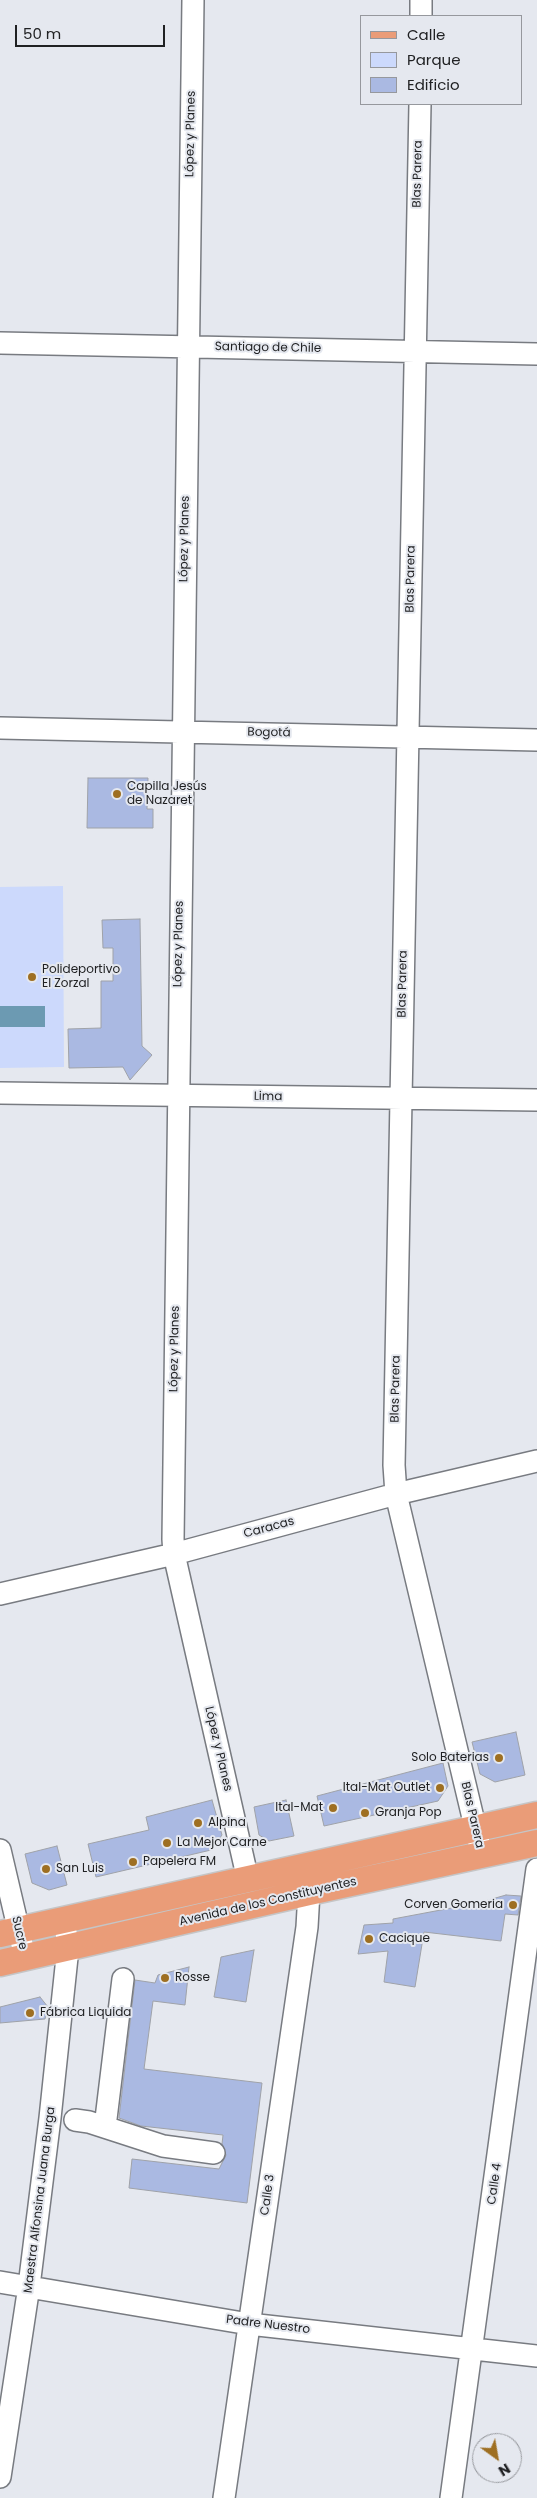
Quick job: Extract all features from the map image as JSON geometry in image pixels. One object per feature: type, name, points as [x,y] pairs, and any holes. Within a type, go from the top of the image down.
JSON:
[{"type":"main road","name":"Avenida de los Constituyentes","points":[[9,1932],[64,1922],[537,1815]]},
{"type":"main road","name":"Avenida de los Constituyentes","points":[[0,1963],[310,1892],[537,1843]]},
{"type":"street","name":"López y Planes","points":[[193,0],[177,1095],[174,1554],[248,1880]]},
{"type":"street","points":[[421,15],[422,0]]},
{"type":"street","name":"Blas Parera","points":[[420,105],[394,1466],[396,1494],[482,1854]]},
{"type":"street","name":"Santiago de Chile","points":[[0,343],[537,354]]},
{"type":"street","name":"Bogotá","points":[[0,728],[537,740]]},
{"type":"street","name":"Lima","points":[[0,1093],[537,1100]]},
{"type":"street","name":"Caracas","points":[[0,1594],[174,1554],[396,1494],[537,1461]]},
{"type":"street","name":"Sucre","points":[[0,1850],[9,1932],[25,1957]]},
{"type":"street","name":"Calle 4","points":[[451,2498],[529,1987],[537,1869]]},
{"type":"street","name":"Calle 3","points":[[224,2498],[307,1927],[310,1892]]},
{"type":"street","name":"Maestra Alfonsina Juana Burga","points":[[0,2477],[29,2286],[68,1948],[64,1922]]},
{"type":"street","points":[[105,2127],[123,1979]]},
{"type":"street","points":[[75,2120],[89,2122],[163,2146],[214,2152]]},
{"type":"street","name":"Padre Nuestro","points":[[0,2282],[250,2324],[473,2347],[537,2356]]},
{"type":"green space","name":"Polideportivo El Zorzal","points":[[63,886],[64,1067],[0,1068],[0,887]]},
{"type":"shaded area","points":[[0,1006],[45,1006],[45,1027],[0,1027]]},
{"type":"building","name":"Capilla Jesús de Nazaret","points":[[88,778],[148,778],[147,809],[153,809],[153,828],[87,828]]},
{"type":"building","points":[[140,919],[142,1046],[152,1055],[130,1080],[123,1067],[69,1068],[68,1029],[101,1028],[101,981],[113,981],[113,948],[103,948],[102,920]]},
{"type":"building","name":"Solo Baterias","points":[[516,1732],[525,1775],[495,1782],[480,1774],[472,1742]]},
{"type":"building","points":[[443,1763],[448,1786],[438,1801],[324,1826],[317,1796]]},
{"type":"building","points":[[212,1800],[222,1835],[211,1850],[96,1877],[88,1844],[149,1830],[146,1817]]},
{"type":"building","points":[[286,1800],[294,1836],[269,1841],[259,1835],[254,1807]]},
{"type":"building","name":"San Luis","points":[[57,1846],[67,1885],[49,1890],[32,1883],[25,1854]]},
{"type":"building","points":[[506,1895],[521,1896],[518,1915],[505,1914],[501,1941],[424,1932],[415,1987],[384,1982],[388,1951],[358,1954],[364,1925],[393,1923],[393,1919],[478,1903]]},
{"type":"building","points":[[254,1950],[246,2002],[214,1997],[221,1957]]},
{"type":"building","points":[[189,1967],[185,2005],[153,2001],[144,2069],[262,2083],[247,2203],[129,2188],[132,2159],[219,2169],[226,2155],[222,2144],[223,2135],[141,2126],[119,2118],[135,1980],[155,1983],[158,1975]]},
{"type":"building","name":"Fábrica Liquida","points":[[40,1997],[48,2007],[45,2019],[0,2023],[0,2007]]},
{"type":"place","name":"Capilla Jesús de Nazaret","points":[[117,794]]},
{"type":"place","name":"Polideportivo El Zorzal","points":[[32,977]]},
{"type":"place","name":"Solo Baterias","points":[[499,1758]]},
{"type":"place","name":"Ital-Mat Outlet","points":[[440,1788]]},
{"type":"place","name":"Ital-Mat","points":[[333,1808]]},
{"type":"place","name":"Granja Pop","points":[[365,1813]]},
{"type":"place","name":"Alpina","points":[[198,1823]]},
{"type":"place","name":"La Mejor Carne","points":[[167,1843]]},
{"type":"place","name":"Papelera FM","points":[[133,1862]]},
{"type":"place","name":"San Luis","points":[[46,1869]]},
{"type":"place","name":"Corven Gomeria","points":[[513,1905]]},
{"type":"place","name":"Cacique","points":[[369,1939]]},
{"type":"place","name":"Rosse","points":[[165,1978]]},
{"type":"place","name":"Fábrica Liquida","points":[[30,2013]]}]
